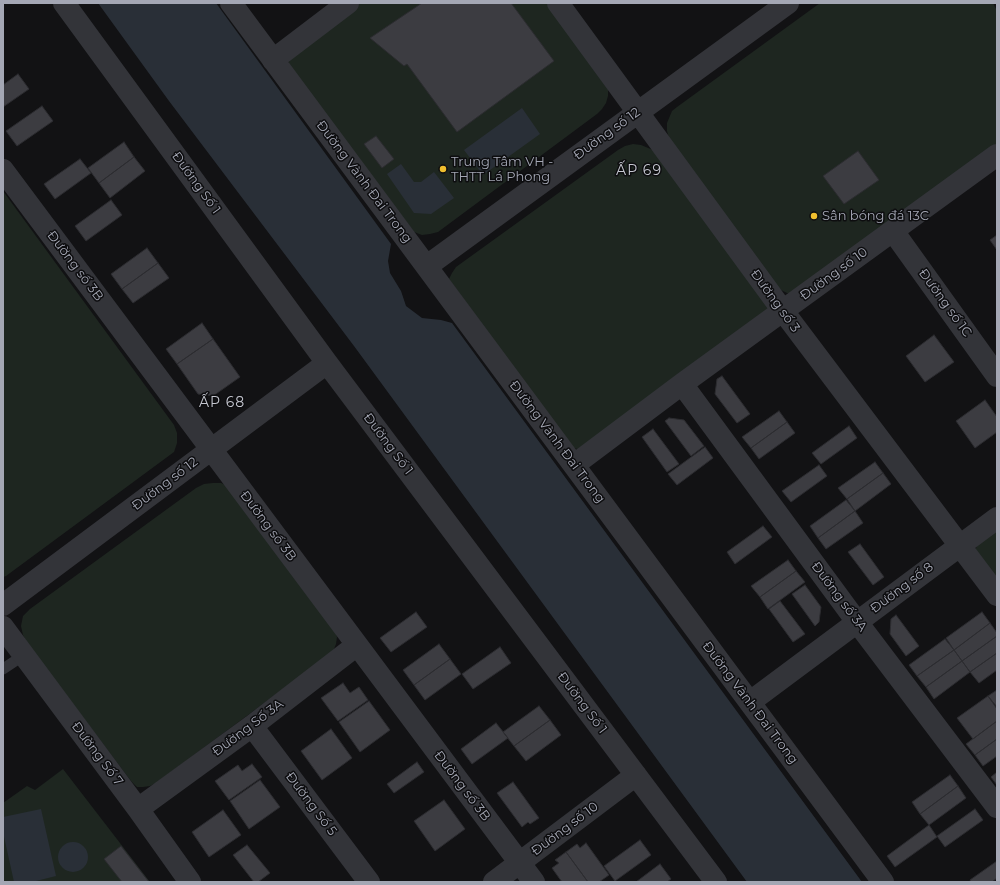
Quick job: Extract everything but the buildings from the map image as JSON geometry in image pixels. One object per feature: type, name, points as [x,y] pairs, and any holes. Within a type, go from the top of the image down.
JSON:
[{"type":"street","name":"Đường Số 1","points":[[64,3],[327,363],[716,882]]},
{"type":"street","name":"Đường Vành Đai Trong","points":[[231,3],[883,882]]},
{"type":"street","points":[[274,60],[348,3]]},
{"type":"street","name":"Đường số 3","points":[[558,3],[783,311],[997,595]]},
{"type":"street","name":"Đường số 12","points":[[426,266],[788,3]]},
{"type":"street","name":"Đường số 10","points":[[574,465],[682,384],[997,155]]},
{"type":"street","name":"Đường số 3B","points":[[3,170],[534,882]]},
{"type":"street","name":"Đường số 1C","points":[[893,231],[997,376]]},
{"type":"street","name":"Đường số 12","points":[[3,605],[327,363]]},
{"type":"street","name":"Đường số 3A","points":[[682,384],[857,622],[997,807]]},
{"type":"street","name":"Đường số 8","points":[[750,702],[997,518]]},
{"type":"street","name":"Đường Số 7","points":[[3,628],[138,809],[190,882]]},
{"type":"street","name":"Đường Số 3A","points":[[138,809],[252,726],[357,645]]},
{"type":"street","name":"Đường Số 5","points":[[252,726],[369,882]]},
{"type":"street","name":"Đường số 10","points":[[494,882],[636,775]]},
{"type":"lane","points":[[3,669],[24,655]]},
{"type":"shaded area","points":[[98,3],[216,3],[391,244],[388,261],[390,273],[401,291],[406,306],[422,318],[452,323],[862,882],[747,882],[354,346],[169,101]]},
{"type":"shaded area","name":"Trung Tâm VH - THTT Lá Phong","points":[[359,3],[551,3],[608,88],[606,103],[597,114],[438,232],[422,235],[414,232],[289,66],[291,56],[295,51]]},
{"type":"shaded area","name":"Sân bóng đá 13C","points":[[820,3],[993,3],[997,11],[997,146],[792,293],[787,293],[779,289],[669,138],[667,123],[672,111],[677,107]]},
{"type":"shaded area","points":[[522,108],[540,134],[483,175],[464,150]]},
{"type":"shaded area","points":[[633,144],[641,145],[653,150],[768,306],[768,311],[578,449],[572,448],[449,279],[456,267],[618,150]]},
{"type":"shaded area","points":[[401,164],[414,182],[421,182],[434,172],[454,198],[431,214],[414,213],[387,174]]},
{"type":"shaded area","points":[[3,191],[174,425],[177,433],[177,443],[174,452],[3,577]]},
{"type":"shaded area","points":[[221,483],[230,487],[335,630],[337,637],[336,644],[329,655],[156,783],[150,786],[137,787],[27,643],[21,626],[23,616],[30,609],[196,488],[204,484]]},
{"type":"shaded area","points":[[997,526],[997,587],[976,554],[976,548],[979,542]]},
{"type":"shaded area","points":[[63,769],[150,882],[3,882],[3,803],[27,786],[35,790]]},
{"type":"shaded area","points":[[41,809],[56,876],[32,882],[14,882],[3,832],[3,817]]},
{"type":"shaded area","points":[[73,842],[84,846],[88,857],[84,868],[73,872],[62,868],[58,857],[62,846]]},
{"type":"place","name":"Trung Tâm VH - THTT Lá Phong","points":[[443,169]]},
{"type":"place","name":"Sân bóng đá 13C","points":[[814,216]]},
{"type":"district","name":"ẤP 69","points":[[639,171]]},
{"type":"district","name":"ẤP 68","points":[[222,403]]}]
